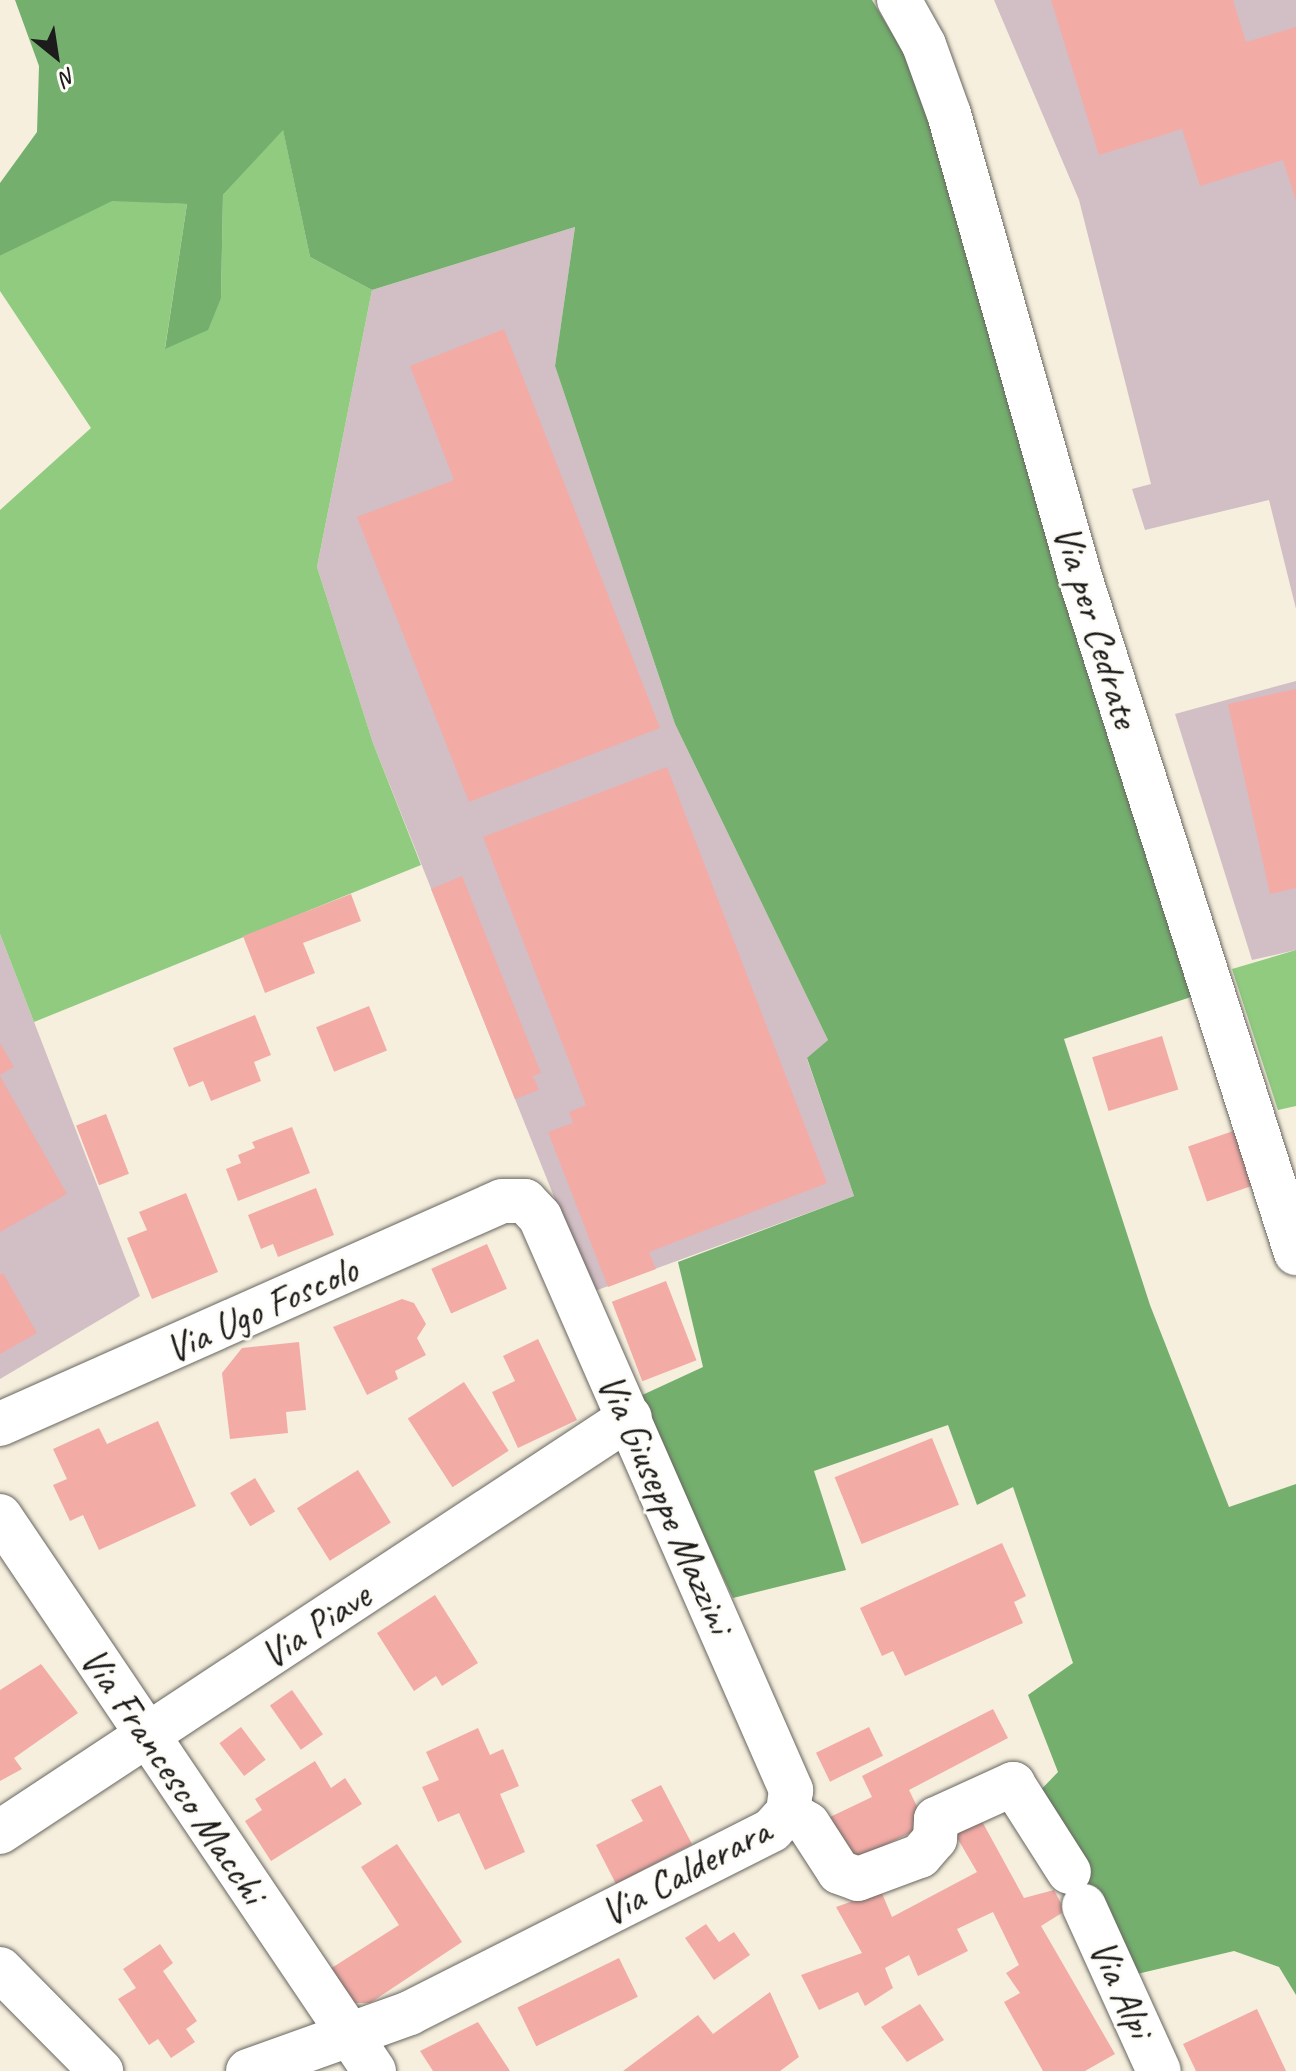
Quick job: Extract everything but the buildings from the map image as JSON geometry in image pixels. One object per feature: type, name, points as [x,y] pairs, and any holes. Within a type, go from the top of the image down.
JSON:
[{"type":"street","name":"Via per Cedrate","points":[[899,0],[924,45],[949,114],[1079,574],[1296,1253]]},
{"type":"street","name":"Via Ugo Foscolo","points":[[0,1424],[502,1201],[525,1201]]},
{"type":"street","name":"Via Giuseppe Mazzini","points":[[525,1201],[540,1217],[791,1790],[788,1812]]},
{"type":"street","name":"Via Piave","points":[[0,1832],[630,1417]]},
{"type":"street","name":"Via Francesco Macchi","points":[[0,1516],[374,2071]]},
{"type":"street","name":"Via Calderara","points":[[248,2071],[424,2006],[772,1830],[788,1812],[808,1824],[839,1872],[858,1879],[920,1856],[935,1839],[936,1819],[1013,1784],[1076,1889]]},
{"type":"street","name":"Via Alpi","points":[[1076,1889],[1159,2071]]},
{"type":"street","points":[[0,1969],[101,2071]]},
{"type":"shaded area","points":[[994,0],[1296,0],[1296,609],[1269,500],[1145,530],[1132,489],[1151,484],[1079,200]]},
{"type":"shaded area","points":[[575,227],[555,366],[675,724],[828,1040],[807,1059],[854,1196],[592,1292],[373,743],[317,567],[372,290]]},
{"type":"shaded area","points":[[1296,681],[1296,950],[1252,960],[1175,714]]},
{"type":"shaded area","points":[[0,934],[140,1296],[0,1379]]},
{"type":"green space","points":[[15,0],[872,0],[905,55],[931,126],[1200,994],[1064,1039],[1150,1305],[1229,1507],[1296,1484],[1296,1995],[1279,1967],[1234,1951],[1137,1974],[1033,1798],[1058,1772],[1028,1695],[1073,1663],[1013,1487],[977,1505],[948,1425],[814,1471],[846,1570],[733,1598],[638,1397],[703,1367],[678,1262],[854,1196],[807,1058],[828,1040],[675,724],[555,366],[575,227],[372,290],[310,257],[283,130],[223,195],[221,298],[208,330],[165,349],[187,204],[112,201],[0,256],[0,183],[37,132],[39,66]]},
{"type":"green space","points":[[283,129],[310,257],[372,290],[317,567],[373,743],[421,865],[34,1022],[0,934],[0,510],[91,428],[0,291],[0,256],[112,200],[187,204],[165,348],[221,298],[223,195]]},
{"type":"green space","points":[[1296,950],[1296,1106],[1278,1110],[1232,969]]}]
